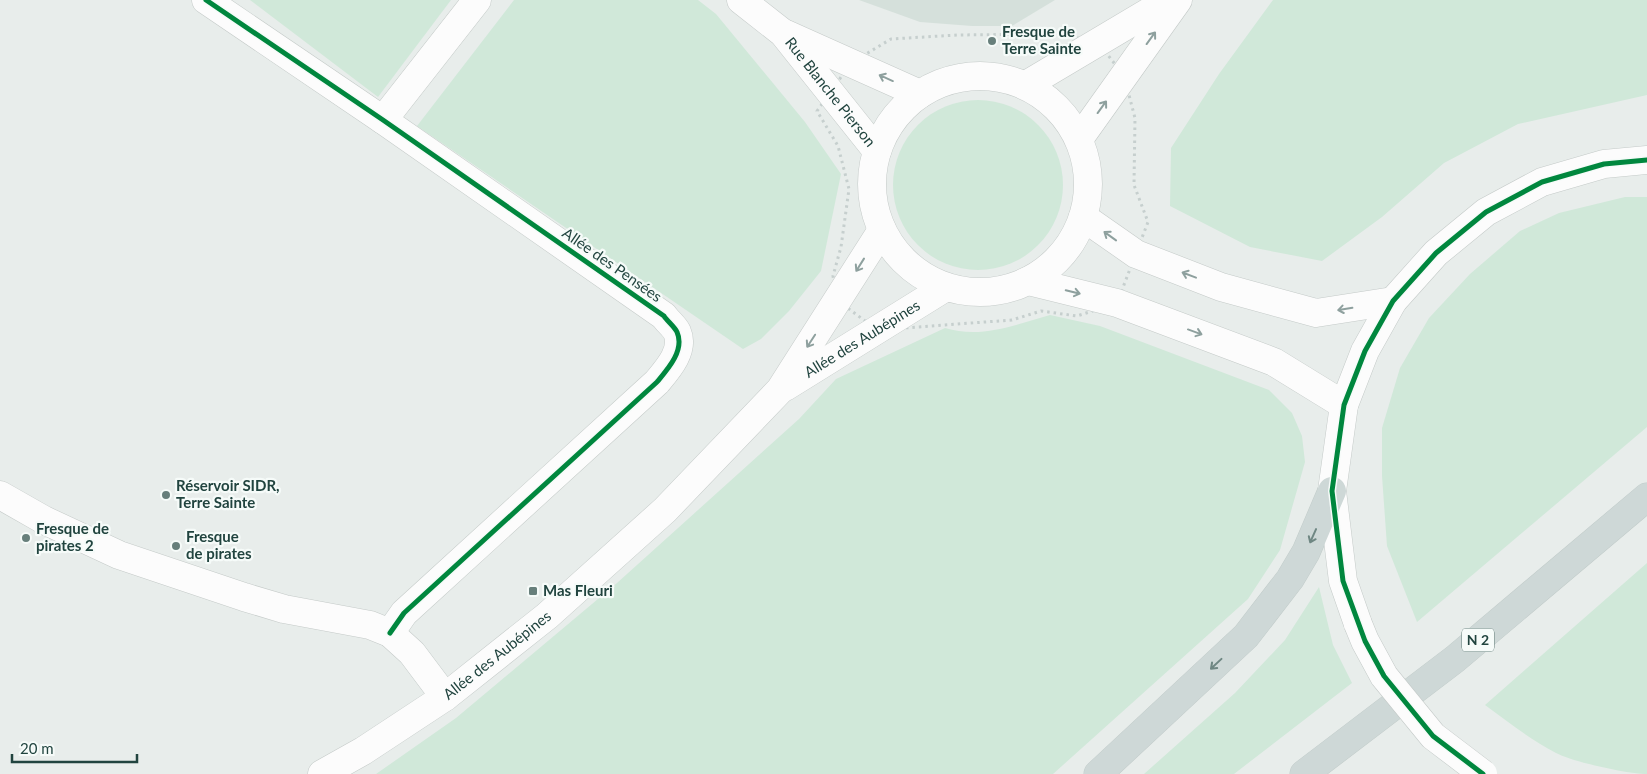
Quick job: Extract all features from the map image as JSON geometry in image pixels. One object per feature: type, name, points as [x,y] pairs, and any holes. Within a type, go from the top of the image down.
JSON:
[{"type":"main road","points":[[1098,774],[1246,636],[1290,579],[1302,559],[1332,491]]},
{"type":"main road","name":"N 2","points":[[1304,774],[1455,659],[1647,497]]},
{"type":"street","name":"Allée des Pensées","points":[[206,0],[383,120],[664,316],[677,332],[679,345],[672,364],[657,382],[404,613],[390,634]]},
{"type":"street","points":[[383,120],[477,0]]},
{"type":"street","name":"Rue Blanche Pierson","points":[[741,0],[783,33],[877,151]]},
{"type":"street","points":[[1026,85],[1169,0]]},
{"type":"street","points":[[1079,139],[1178,0]]},
{"type":"street","name":"Rue Blanche Pierson","points":[[783,33],[920,94]]},
{"type":"street","points":[[991,76],[1026,85],[1048,99],[1065,117],[1079,139],[1086,164],[1088,191],[1083,217],[1071,243],[1052,265],[1028,281],[1002,290],[974,292],[946,287],[920,274],[898,255],[882,230],[874,204],[872,177],[877,151],[894,119],[920,94],[954,78],[991,76]]},
{"type":"street","points":[[1483,774],[1433,736],[1384,676],[1358,624],[1343,581],[1332,491],[1344,405],[1365,352],[1393,301],[1436,253],[1486,212],[1542,182],[1604,164],[1647,160]]},
{"type":"street","points":[[1083,217],[1136,254],[1221,287],[1316,314],[1393,301]]},
{"type":"street","name":"Allée des Aubépines","points":[[0,494],[44,520],[119,555],[284,609],[370,625],[390,634],[412,653],[445,697],[547,616],[630,543],[712,463],[780,390],[882,230]]},
{"type":"street","points":[[1028,281],[1117,303],[1274,362],[1344,405]]},
{"type":"street","name":"Allée des Aubépines","points":[[780,390],[946,287]]},
{"type":"street","points":[[322,774],[363,751],[445,697]]},
{"type":"path","points":[[877,330],[838,300],[833,276],[841,247],[849,189],[838,146],[816,111],[852,63],[891,40],[958,35],[1058,34],[1098,42],[1124,76],[1135,118],[1134,186],[1148,222],[1136,254]]},
{"type":"shaded area","points":[[859,0],[1055,0],[1012,26],[972,26],[920,22]]},
{"type":"green space","points":[[250,0],[451,0],[378,97]]},
{"type":"green space","points":[[514,0],[698,0],[716,14],[805,122],[841,174],[821,271],[789,311],[761,339],[743,349],[417,126]]},
{"type":"green space","points":[[1273,0],[1647,0],[1647,95],[1518,124],[1444,163],[1382,217],[1322,261],[1250,247],[1170,206],[1171,148],[1219,74]]},
{"type":"green space","points":[[978,100],[1003,104],[1018,110],[1038,125],[1053,145],[1061,168],[1063,185],[1059,210],[1053,225],[1038,245],[1018,260],[995,268],[978,270],[953,266],[938,260],[918,245],[903,225],[895,202],[893,185],[897,160],[903,145],[918,125],[938,110],[961,102]]},
{"type":"green space","points":[[1625,197],[1647,197],[1647,427],[1417,622],[1387,546],[1382,476],[1382,428],[1400,368],[1429,318],[1470,274],[1520,231],[1559,213]]},
{"type":"green space","points":[[1050,315],[1100,326],[1269,390],[1292,413],[1302,436],[1305,462],[1280,550],[1248,599],[1053,774],[376,774],[456,718],[617,583],[799,419],[836,379],[945,328],[958,331],[985,331]]},
{"type":"green space","points":[[1647,563],[1647,774],[1601,767],[1556,753],[1529,737],[1485,705]]},
{"type":"green space","points":[[1319,587],[1333,645],[1352,683],[1234,774],[1144,774],[1235,693],[1285,640]]},
{"type":"cycle path","points":[[206,0],[383,120],[664,316],[677,332],[679,339],[677,352],[657,382],[404,613],[390,633]]},
{"type":"cycle path","points":[[1483,774],[1433,736],[1384,676],[1365,641],[1343,581],[1332,491],[1344,405],[1365,351],[1393,301],[1436,253],[1486,212],[1542,182],[1604,164],[1647,160]]},
{"type":"place","name":"Fresque de Terre Sainte","points":[[992,41]]},
{"type":"place","name":"Réservoir SIDR, Terre Sainte","points":[[166,495]]},
{"type":"place","name":"Fresque de pirates 2","points":[[26,538]]},
{"type":"place","name":"Fresque de pirates","points":[[176,546]]},
{"type":"place","name":"Mas Fleuri","points":[[533,591]]}]
